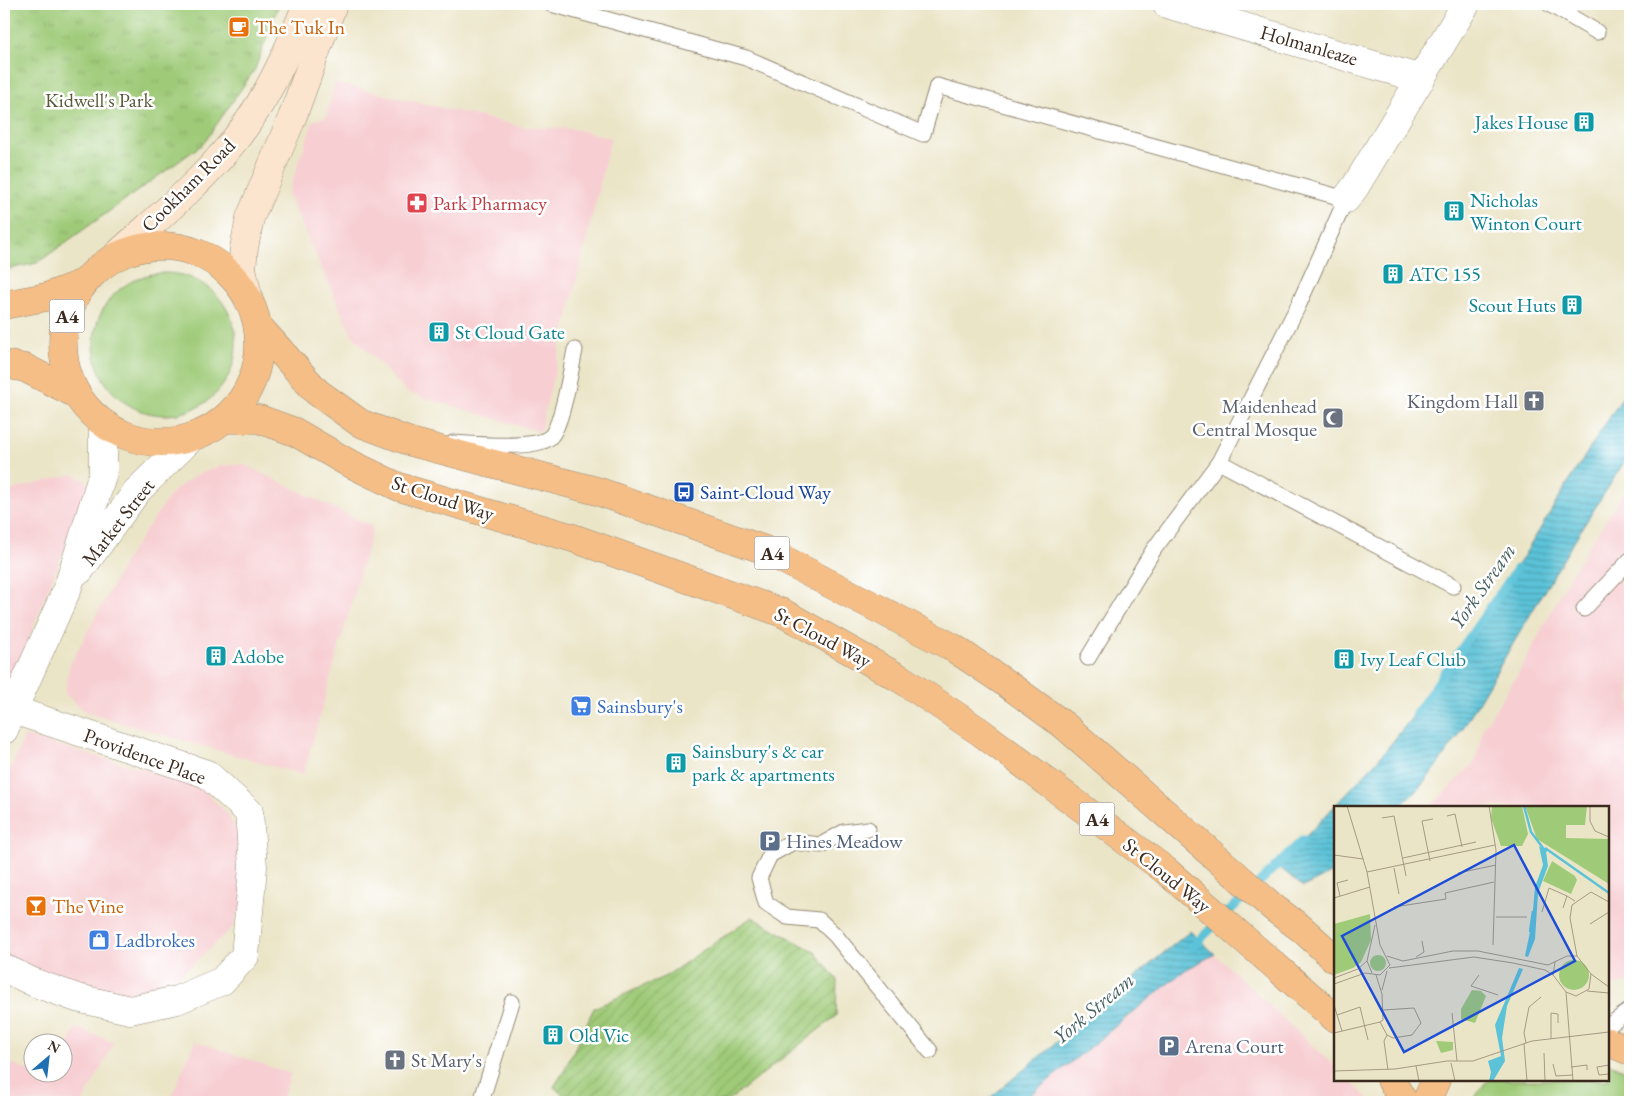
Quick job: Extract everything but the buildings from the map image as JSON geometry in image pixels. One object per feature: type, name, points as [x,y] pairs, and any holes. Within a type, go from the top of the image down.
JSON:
[{"type":"main road","name":"Cookham Road","points":[[117,256],[199,180],[230,146],[270,89],[307,4]]},
{"type":"main road","points":[[254,313],[242,268],[250,218],[292,118],[333,4]]},
{"type":"main road","name":"A4","points":[[254,313],[259,351],[254,377],[242,400],[224,419],[209,430],[192,437],[161,442],[130,437],[103,423],[88,410],[76,394],[65,367],[62,338],[69,309],[83,283],[98,268],[117,256],[147,246],[178,247],[207,257],[232,276],[254,313],[317,392],[360,423],[411,442],[597,491],[765,550],[952,647],[1065,726],[1334,958]]},
{"type":"main road","name":"A4","points":[[4,305],[46,297],[83,283]]},
{"type":"main road","name":"A4","points":[[4,364],[25,368],[76,394]]},
{"type":"main road","name":"St Cloud Way","points":[[224,419],[259,420],[296,432],[345,461],[399,486],[573,538],[783,614],[901,679],[979,731],[1165,870],[1334,1017]]},
{"type":"main road","points":[[1609,1042],[1630,1051]]},
{"type":"main road","points":[[1392,1081],[1404,1102]]},
{"type":"main road","points":[[1426,1102],[1436,1081]]},
{"type":"street","name":"Holmanleaze","points":[[1167,4],[1394,69],[1421,79]]},
{"type":"street","points":[[1346,199],[1466,4]]},
{"type":"street","name":"Market Street","points":[[8,720],[68,587],[103,473],[103,423]]},
{"type":"street","name":"Market Street","points":[[68,587],[137,491],[192,437]]},
{"type":"street","name":"Providence Place","points":[[4,968],[34,983],[77,998],[130,1010],[177,1000],[222,981],[245,956],[253,867],[249,812],[207,774],[8,720]]},
{"type":"lane","points":[[551,4],[746,58],[923,134],[937,86],[1346,199],[1298,306],[1218,462],[1154,549],[1088,658]]},
{"type":"lane","points":[[1549,4],[1597,32]]},
{"type":"lane","points":[[411,442],[506,445],[536,444],[549,438],[560,420],[575,350]]},
{"type":"lane","points":[[1218,462],[1453,586]]},
{"type":"lane","points":[[1584,609],[1630,560]]},
{"type":"lane","points":[[868,829],[844,832],[821,845],[794,842],[770,855],[758,878],[766,903],[787,917],[818,920],[835,935],[930,1052]]},
{"type":"lane","points":[[481,1102],[512,1002]]},
{"type":"lane","points":[[1609,1025],[1630,1010]]},
{"type":"shaded area","points":[[335,83],[524,127],[574,129],[611,138],[540,432],[408,393],[352,335],[288,194],[313,121],[326,117]]},
{"type":"shaded area","name":"Adobe","points":[[243,464],[373,527],[303,775],[87,713],[65,694],[69,666],[128,556],[172,492],[196,475],[220,466]]},
{"type":"shaded area","points":[[73,474],[86,481],[88,490],[4,695],[4,492]]},
{"type":"shaded area","points":[[1630,483],[1630,982],[1609,987],[1609,806],[1431,806],[1476,761],[1483,728],[1519,672],[1571,574]]},
{"type":"shaded area","points":[[25,736],[198,785],[228,814],[245,848],[245,895],[233,927],[182,974],[148,991],[95,996],[4,965],[4,783]]},
{"type":"shaded area","points":[[1207,947],[1334,1066],[1334,1081],[1350,1081],[1371,1102],[1015,1102]]},
{"type":"shaded area","points":[[76,1027],[114,1043],[83,1102],[4,1102],[4,1060],[22,1068],[22,1084],[72,1084],[72,1036]]},
{"type":"shaded area","points":[[195,1041],[291,1074],[281,1102],[169,1102]]},
{"type":"green space","name":"Kidwell's Park","points":[[4,4],[279,4],[255,69],[203,144],[37,263],[4,270]]},
{"type":"green space","points":[[165,273],[179,274],[192,278],[215,294],[231,317],[235,330],[235,358],[231,371],[215,394],[192,410],[179,414],[165,415],[151,414],[138,410],[115,394],[99,371],[95,358],[94,344],[95,330],[99,317],[115,294],[138,278],[151,274]]},
{"type":"green space","points":[[752,917],[815,952],[837,980],[836,1016],[727,1102],[571,1102],[554,1087],[564,1071],[594,1008],[666,976]]},
{"type":"green space","points":[[1609,1063],[1630,1073],[1630,1102],[1472,1102],[1485,1083],[1489,1081],[1609,1081]]},
{"type":"water","points":[[1630,389],[1630,453],[1574,541],[1457,738],[1423,784],[1401,806],[1335,806],[1378,760],[1471,643],[1574,473],[1624,395]]},
{"type":"water","points":[[1334,807],[1334,872],[1303,887],[1278,866]]},
{"type":"water","name":"York Stream","points":[[1190,931],[1215,954],[1185,970],[1022,1102],[985,1102]]},
{"type":"waterway","name":"York Stream","points":[[1416,714],[1517,569]]},
{"type":"waterway","points":[[1192,947],[1303,840]]},
{"type":"place","name":"The Tuk In","points":[[239,27]]},
{"type":"place","name":"Jakes House","points":[[1584,122]]},
{"type":"place","name":"Park Pharmacy","points":[[417,203]]},
{"type":"place","name":"Nicholas Winton Court","points":[[1454,211]]},
{"type":"place","name":"ATC 155","points":[[1393,274]]},
{"type":"place","name":"Scout Huts","points":[[1572,305]]},
{"type":"place","name":"St Cloud Gate","points":[[439,332]]},
{"type":"place","name":"Kingdom Hall","points":[[1534,401]]},
{"type":"place","name":"Maidenhead Central Mosque","points":[[1333,418]]},
{"type":"place","name":"Saint-Cloud Way","points":[[684,492]]},
{"type":"place","name":"Adobe","points":[[216,656]]},
{"type":"place","name":"Ivy Leaf Club","points":[[1344,659]]},
{"type":"place","name":"Sainsbury's","points":[[581,706]]},
{"type":"place","name":"Sainsbury's & car park & apartments","points":[[676,763]]},
{"type":"place","name":"Hines Meadow","points":[[770,841]]},
{"type":"place","name":"The Vine","points":[[36,906]]},
{"type":"place","name":"Ladbrokes","points":[[99,940]]},
{"type":"place","name":"Old Vic","points":[[553,1035]]},
{"type":"place","name":"Arena Court","points":[[1169,1046]]},
{"type":"place","name":"St Mary's","points":[[395,1060]]}]
